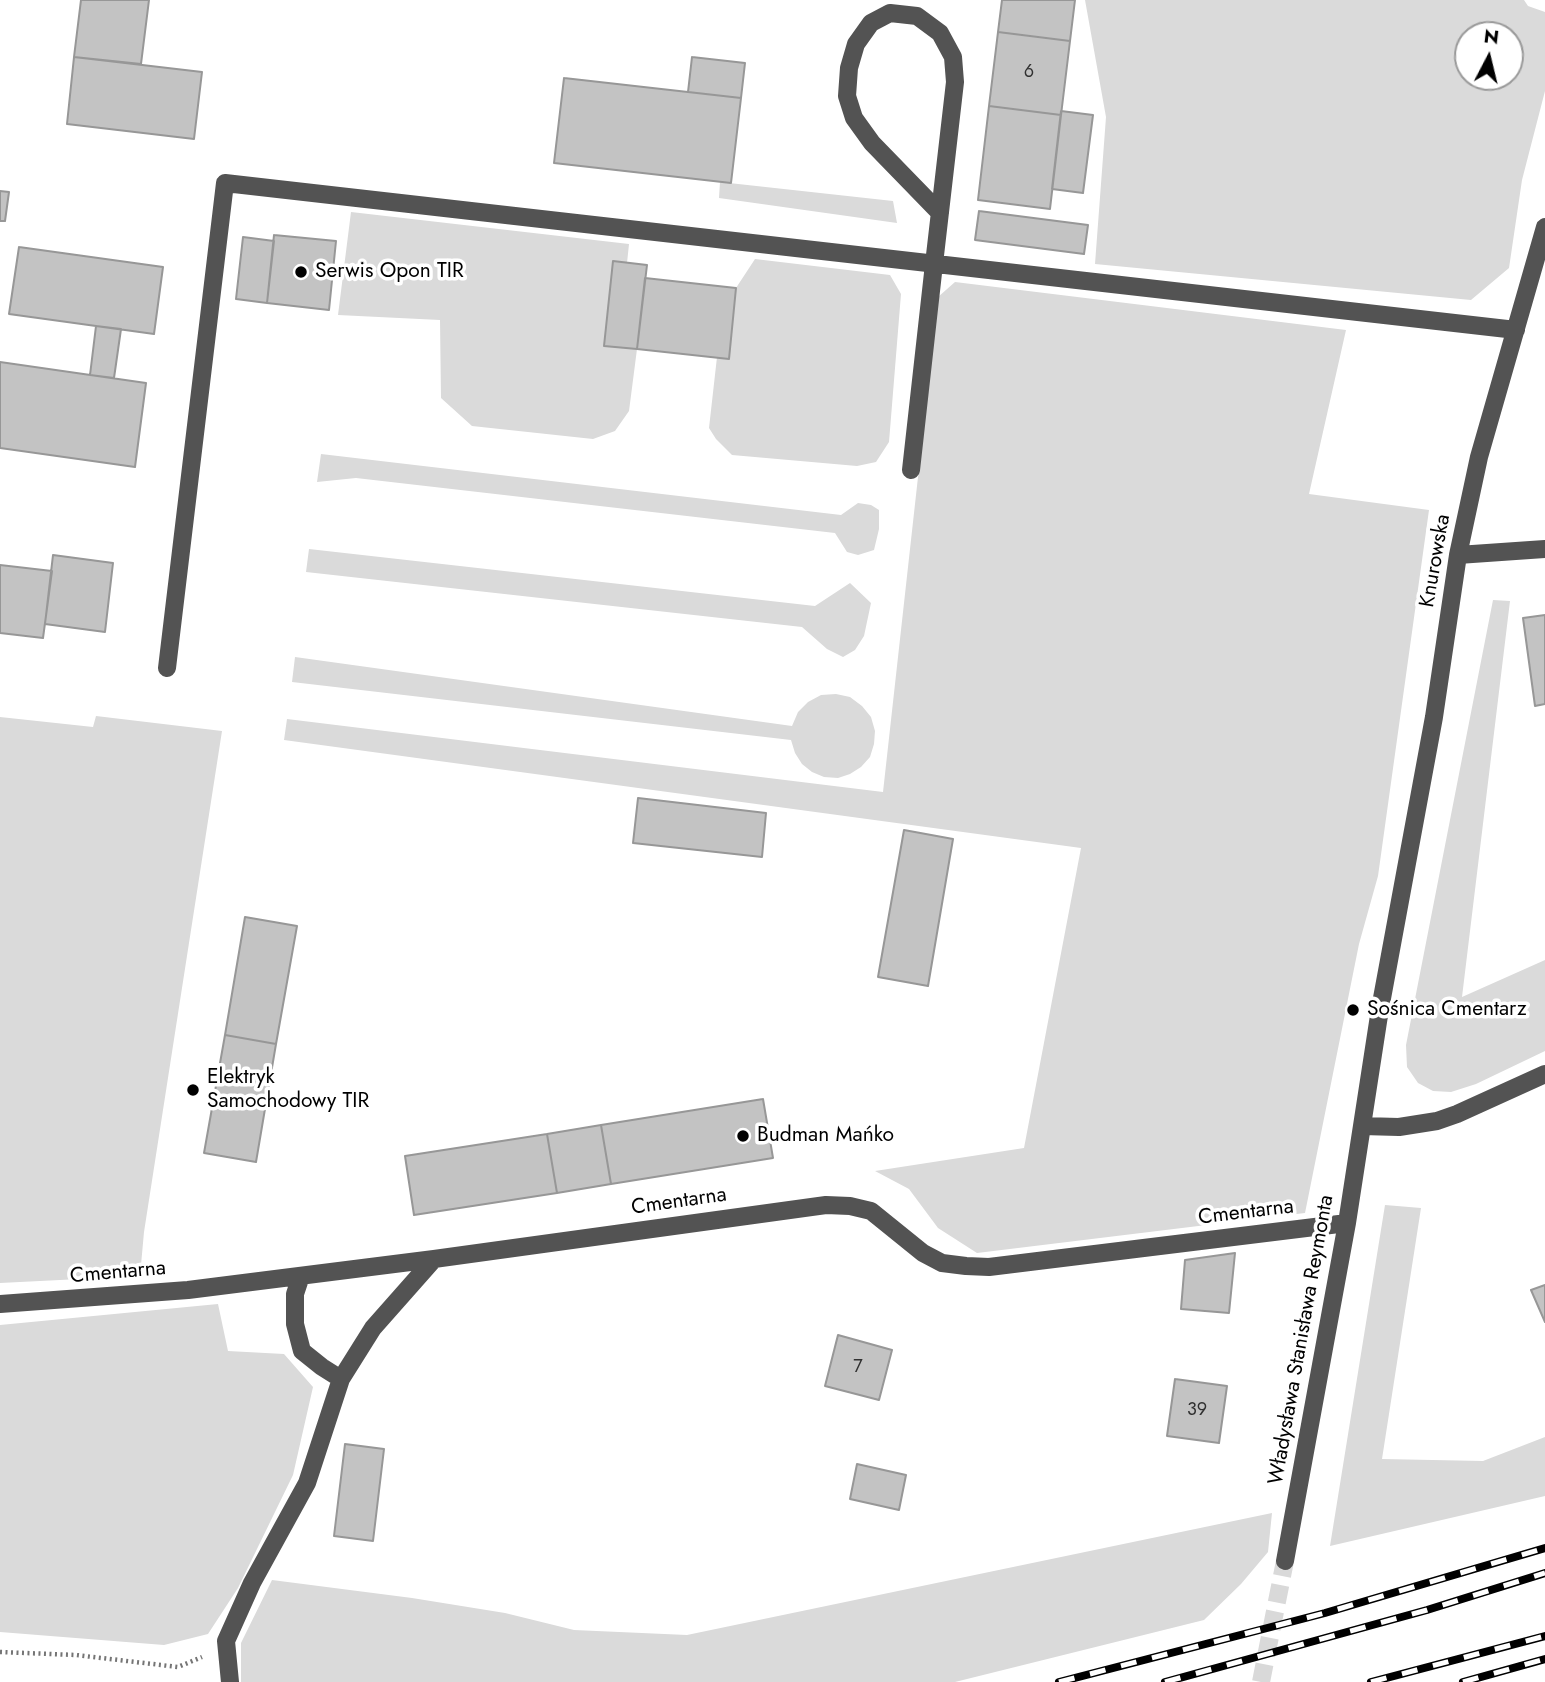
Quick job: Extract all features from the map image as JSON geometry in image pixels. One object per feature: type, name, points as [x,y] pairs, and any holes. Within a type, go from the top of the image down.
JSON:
[{"type":"street","points":[[911,470],[955,82],[953,57],[940,33],[917,16],[890,13],[871,23],[856,44],[849,68],[847,96],[854,118],[872,143],[940,213]]},
{"type":"street","points":[[167,668],[225,183],[1516,330]]},
{"type":"street","name":"Knurowska","points":[[1399,908],[1434,717],[1458,555],[1479,457],[1545,227]]},
{"type":"street","points":[[1458,555],[1545,549]]},
{"type":"street","name":"Władysława Stanisława Reymonta","points":[[1285,1561],[1347,1223],[1399,908]]},
{"type":"street","points":[[1362,1126],[1399,1127],[1437,1121],[1545,1074]]},
{"type":"street","name":"Cmentarna","points":[[0,1304],[188,1290],[826,1205],[850,1206],[871,1211],[923,1253],[942,1263],[989,1267],[1347,1223]]},
{"type":"street","points":[[230,1682],[226,1641],[252,1583],[307,1483],[341,1379],[373,1328],[434,1259]]},
{"type":"street","points":[[301,1276],[295,1294],[295,1324],[302,1351],[341,1379]]},
{"type":"path","points":[[0,1652],[76,1655],[178,1667],[209,1655],[226,1641]]},
{"type":"shaded area","points":[[1085,0],[1524,0],[1528,6],[1545,12],[1545,91],[1522,180],[1509,268],[1471,300],[1095,264],[1106,117]]},
{"type":"shaded area","points":[[720,182],[893,201],[897,223],[719,198]]},
{"type":"shaded area","points":[[351,212],[629,244],[627,263],[613,261],[637,349],[629,411],[615,431],[593,439],[472,426],[441,398],[440,320],[338,315]]},
{"type":"shaded area","points":[[755,259],[890,275],[901,294],[889,442],[876,462],[857,466],[732,455],[709,428],[717,357],[729,358],[736,288]]},
{"type":"shaded area","points":[[955,282],[1346,330],[1309,494],[1429,510],[1378,876],[1359,944],[1305,1213],[977,1253],[938,1228],[909,1189],[875,1171],[1024,1148],[1081,848],[284,740],[287,719],[883,792],[938,297]]},
{"type":"shaded area","points":[[321,454],[841,515],[858,503],[871,505],[879,510],[879,529],[874,550],[858,555],[847,552],[835,533],[356,478],[317,482]]},
{"type":"shaded area","points":[[309,549],[815,606],[850,583],[871,603],[864,636],[855,650],[843,657],[827,649],[802,627],[306,572]]},
{"type":"shaded area","points":[[1493,600],[1510,601],[1462,997],[1545,960],[1545,1051],[1476,1084],[1451,1092],[1433,1091],[1418,1083],[1407,1067],[1406,1045]]},
{"type":"shaded area","points":[[295,657],[792,726],[798,712],[808,702],[821,695],[836,694],[850,697],[871,717],[875,731],[874,744],[870,757],[861,767],[838,778],[824,777],[802,764],[791,740],[292,682]]},
{"type":"shaded area","points":[[96,716],[222,731],[144,1232],[140,1276],[0,1283],[0,717],[93,727]]},
{"type":"shaded area","points":[[1385,1205],[1421,1208],[1382,1459],[1483,1461],[1545,1437],[1545,1496],[1330,1546]]},
{"type":"shaded area","points":[[218,1304],[228,1351],[284,1354],[313,1387],[293,1475],[238,1588],[208,1634],[164,1645],[0,1632],[0,1325]]},
{"type":"shaded area","points":[[1272,1513],[1268,1552],[1241,1584],[1204,1620],[955,1682],[241,1682],[241,1643],[272,1580],[505,1613],[574,1630],[687,1635]]},
{"type":"building","points":[[81,0],[149,0],[141,64],[74,57]]},
{"type":"building","points":[[1002,0],[1075,0],[1070,41],[998,32]]},
{"type":"building","points":[[998,32],[1070,41],[1061,115],[989,106]]},
{"type":"building","points":[[74,57],[202,72],[194,139],[67,124]]},
{"type":"building","points":[[692,57],[745,63],[741,98],[688,92]]},
{"type":"building","points":[[564,78],[741,98],[731,183],[554,163]]},
{"type":"building","points":[[989,106],[1061,115],[1050,209],[978,200]]},
{"type":"building","points":[[1061,111],[1093,115],[1083,193],[1052,189]]},
{"type":"building","points":[[0,191],[9,192],[5,221],[0,221]]},
{"type":"building","points":[[979,211],[1088,225],[1084,254],[975,240]]},
{"type":"building","name":"Serwis Opon TIR","points":[[274,235],[336,241],[329,310],[267,303]]},
{"type":"building","points":[[243,237],[274,241],[267,303],[236,299]]},
{"type":"building","points":[[19,247],[163,267],[154,334],[9,314]]},
{"type":"building","points":[[613,261],[647,265],[637,349],[604,346]]},
{"type":"building","points":[[645,278],[736,288],[729,359],[637,349]]},
{"type":"building","points":[[96,326],[121,329],[114,378],[90,375]]},
{"type":"building","points":[[0,362],[146,383],[135,467],[0,448]]},
{"type":"building","points":[[53,555],[113,563],[105,632],[45,624]]},
{"type":"building","points":[[0,565],[52,571],[43,638],[0,633]]},
{"type":"building","points":[[1545,615],[1545,704],[1535,706],[1523,618]]},
{"type":"building","points":[[638,798],[766,813],[762,857],[633,843]]},
{"type":"building","points":[[904,830],[953,839],[928,986],[878,977]]},
{"type":"building","points":[[245,917],[297,926],[276,1044],[225,1035]]},
{"type":"building","points":[[225,1035],[276,1044],[256,1162],[204,1153]]},
{"type":"building","points":[[763,1099],[773,1158],[611,1184],[601,1125]]},
{"type":"building","points":[[601,1125],[611,1184],[557,1193],[547,1134]]},
{"type":"building","points":[[547,1134],[557,1193],[414,1215],[405,1156]]},
{"type":"building","points":[[1235,1253],[1229,1313],[1181,1309],[1185,1260]]},
{"type":"building","points":[[1545,1285],[1545,1322],[1531,1290]]},
{"type":"building","points":[[838,1335],[892,1350],[879,1400],[825,1386]]},
{"type":"building","points":[[1175,1379],[1227,1386],[1219,1443],[1167,1436]]},
{"type":"building","points":[[345,1444],[384,1449],[373,1541],[334,1536]]},
{"type":"building","points":[[857,1464],[906,1475],[899,1510],[850,1499]]},
{"type":"tunnel","points":[[1261,1682],[1285,1561]]},
{"type":"railway","points":[[1059,1682],[1325,1613],[1545,1548]]},
{"type":"railway","points":[[1165,1682],[1427,1610],[1545,1573]]},
{"type":"railway","points":[[1371,1682],[1545,1636]]},
{"type":"railway","points":[[1463,1682],[1545,1659]]},
{"type":"place","name":"Serwis Opon TIR","points":[[301,272]]},
{"type":"place","name":"Sośnica Cmentarz","points":[[1353,1010]]},
{"type":"place","name":"Elektryk Samochodowy TIR","points":[[193,1090]]},
{"type":"place","name":"Budman Mańko","points":[[743,1136]]}]
